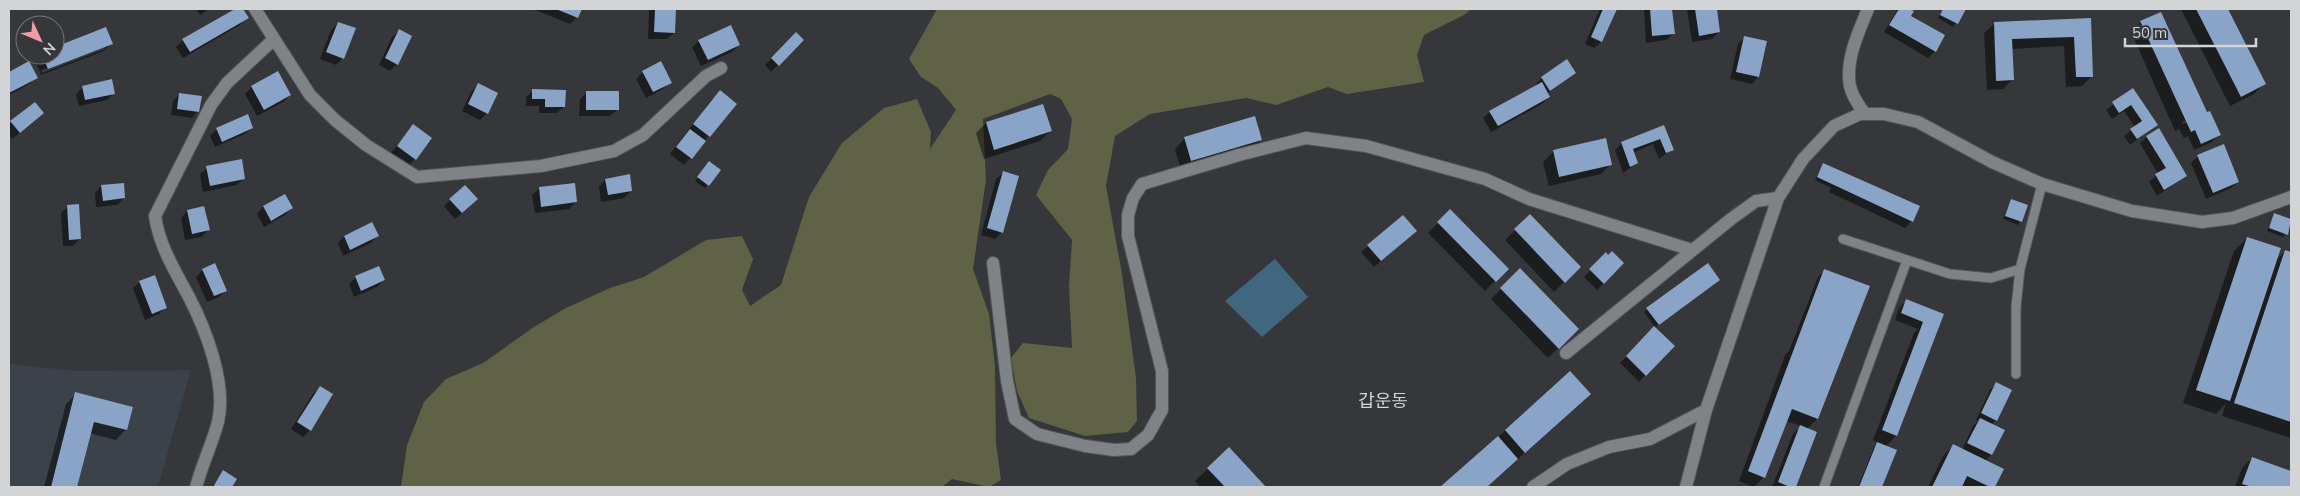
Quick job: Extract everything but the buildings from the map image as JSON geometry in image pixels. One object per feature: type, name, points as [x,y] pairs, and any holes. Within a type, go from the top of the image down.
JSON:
[{"type":"street","points":[[255,9],[273,40],[310,95],[335,120],[366,145],[417,176],[541,166],[614,151],[643,136],[706,76],[721,68]]},
{"type":"street","points":[[1864,114],[1850,86],[1850,66],[1856,38],[1868,9]]},
{"type":"street","points":[[196,487],[218,421],[220,394],[211,352],[199,315],[165,251],[157,229],[155,216],[211,105],[227,84],[273,40]]},
{"type":"street","points":[[1686,487],[1706,410],[1778,198],[1803,159],[1834,126],[1860,114],[1884,114],[1918,122],[1992,162],[2042,184],[2132,211],[2202,222],[2233,218],[2291,197]]},
{"type":"street","points":[[993,263],[1007,381],[1015,419],[1037,434],[1085,446],[1114,450],[1131,449],[1148,435],[1162,410],[1162,371],[1128,236],[1128,215],[1133,198],[1142,184],[1230,157],[1306,138],[1366,146],[1485,179],[1529,199],[1692,250]]},
{"type":"street","points":[[1566,353],[1692,250],[1756,201],[1778,198]]},
{"type":"street","points":[[1533,487],[1567,464],[1609,447],[1650,439],[1706,410]]},
{"type":"lane","points":[[2016,374],[2016,307],[2020,269],[2042,184]]},
{"type":"lane","points":[[1843,239],[1950,274],[1991,278],[2020,269]]},
{"type":"lane","points":[[1824,487],[1907,260]]},
{"type":"shaded area","points":[[9,364],[78,371],[191,370],[158,487],[9,487]]},
{"type":"green space","points":[[937,9],[1471,9],[1464,15],[1424,35],[1417,55],[1424,82],[1347,94],[1328,87],[1276,105],[1246,98],[1150,114],[1115,136],[1106,186],[1122,274],[1136,378],[1137,421],[1128,432],[1085,436],[1029,418],[1017,391],[1011,358],[1023,343],[1072,348],[1069,287],[1072,240],[1036,195],[1048,170],[1068,149],[1072,119],[1061,99],[1050,94],[983,119],[986,180],[973,269],[989,314],[995,366],[996,443],[1001,480],[989,487],[952,479],[942,487],[401,487],[407,445],[424,402],[446,379],[483,363],[534,327],[564,309],[610,288],[644,277],[706,240],[742,236],[753,259],[742,290],[750,306],[781,285],[809,197],[842,143],[884,108],[917,99],[931,132],[930,149],[956,110],[938,88],[921,77],[909,59]]},
{"type":"water","points":[[1275,259],[1308,297],[1262,337],[1225,301]]},
{"type":"district","name":"갑운동","points":[[1383,401]]}]
